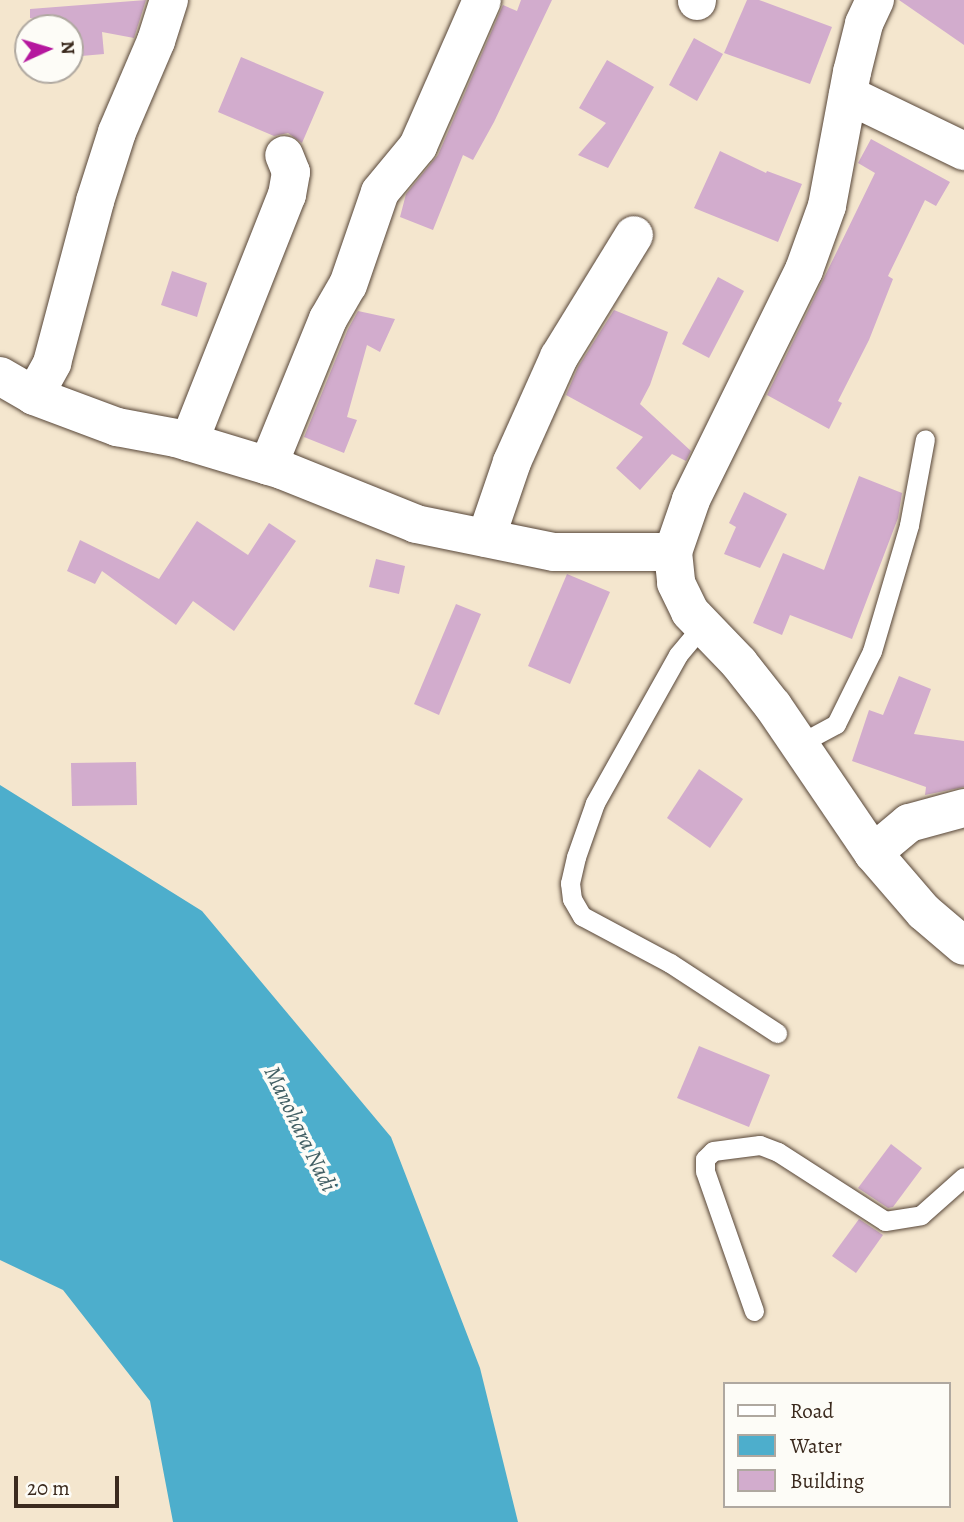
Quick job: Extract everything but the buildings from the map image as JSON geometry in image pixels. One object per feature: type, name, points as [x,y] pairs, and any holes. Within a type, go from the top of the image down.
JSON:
[{"type":"street","points":[[34,396],[52,363],[95,201],[117,132],[156,41],[169,0]]},
{"type":"street","points":[[268,466],[328,319],[348,285],[380,192],[418,146],[482,0]]},
{"type":"street","points":[[875,0],[864,24],[827,206],[804,270],[691,500],[673,552],[676,583],[690,612],[739,663],[799,744],[873,853],[924,912],[964,946]]},
{"type":"street","points":[[848,95],[964,151]]},
{"type":"street","points":[[189,442],[287,195],[290,172],[284,155]]},
{"type":"street","points":[[486,538],[512,461],[559,357],[634,235]]},
{"type":"street","points":[[0,376],[34,396],[117,427],[189,442],[268,466],[416,524],[554,552],[673,552]]},
{"type":"street","points":[[873,853],[909,823],[964,808]]},
{"type":"lane","points":[[799,744],[836,724],[872,651],[909,525],[925,439]]},
{"type":"lane","points":[[703,625],[678,655],[595,803],[576,857],[570,883],[572,899],[582,916],[670,963],[777,1033]]},
{"type":"lane","points":[[754,1311],[705,1171],[705,1158],[713,1151],[760,1145],[778,1152],[885,1221],[920,1215],[964,1177]]},
{"type":"water","name":"Manohara Nadi","points":[[0,785],[202,911],[391,1137],[480,1368],[518,1522],[173,1522],[150,1401],[63,1290],[0,1260]]}]
